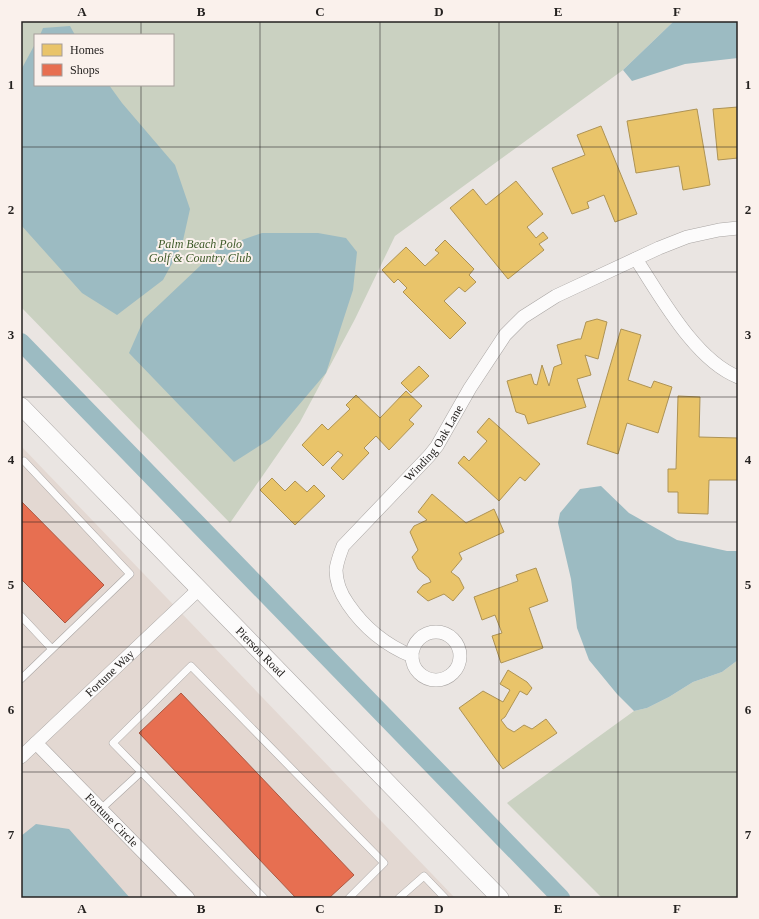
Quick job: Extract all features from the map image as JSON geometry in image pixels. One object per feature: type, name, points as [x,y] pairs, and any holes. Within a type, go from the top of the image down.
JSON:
[{"type":"street","name":"Winding Oak Lane","points":[[412,656],[399,651],[376,636],[356,616],[341,594],[337,582],[336,569],[338,557],[343,546],[437,446],[470,388],[505,335],[524,317],[544,302],[636,258],[687,237],[718,230],[738,228]]},
{"type":"street","points":[[636,258],[671,313],[702,352],[719,367],[738,377]]},
{"type":"street","name":"Pierson Road","points":[[21,406],[500,898]]},
{"type":"street","name":"Fortune Way","points":[[21,757],[199,589]]},
{"type":"street","name":"Fortune Circle","points":[[36,743],[188,898]]},
{"type":"lane","points":[[21,679],[130,574],[22,461]]},
{"type":"lane","points":[[21,616],[52,649]]},
{"type":"lane","points":[[264,898],[113,743],[190,666],[384,863],[349,898]]},
{"type":"lane","points":[[101,809],[140,772]]},
{"type":"lane","points":[[399,898],[424,876],[445,898]]},
{"type":"shaded area","points":[[21,446],[455,898],[21,898]]},
{"type":"green space","name":"Palm Beach Polo Golf & Country Club","points":[[21,21],[674,21],[623,70],[395,236],[355,319],[300,422],[230,523],[21,307]]},
{"type":"green space","points":[[738,660],[738,898],[602,898],[507,803],[634,711],[647,708],[669,697],[693,682],[722,672]]},
{"type":"water","points":[[674,21],[738,21],[738,58],[685,64],[632,81],[623,70]]},
{"type":"water","points":[[70,26],[74,34],[40,34],[43,28]]},
{"type":"water","points":[[34,46],[34,86],[110,86],[122,103],[175,165],[190,209],[182,245],[163,280],[117,315],[82,293],[21,225],[21,70]]},
{"type":"water","points":[[262,233],[318,233],[346,238],[357,252],[353,290],[326,373],[270,439],[234,462],[129,353],[144,319],[219,248]]},
{"type":"water","points":[[601,486],[629,513],[677,540],[727,551],[738,551],[738,660],[722,672],[693,682],[669,697],[647,708],[634,711],[617,694],[589,660],[577,628],[571,579],[558,523],[560,513],[580,489]]},
{"type":"water","points":[[36,824],[69,829],[130,898],[21,898],[21,836]]},
{"type":"building: Homes","points":[[738,107],[738,158],[718,160],[713,109]]},
{"type":"building: Homes","points":[[697,109],[710,185],[683,190],[679,166],[636,173],[627,121]]},
{"type":"building: Homes","points":[[601,126],[637,214],[615,222],[604,195],[587,202],[589,208],[572,214],[552,168],[585,155],[577,135]]},
{"type":"building: Homes","points":[[516,181],[543,214],[527,227],[536,238],[543,232],[548,238],[539,244],[544,250],[508,279],[450,208],[473,189],[486,205]]},
{"type":"building: Homes","points":[[445,240],[474,269],[469,275],[476,282],[465,292],[459,287],[444,301],[466,323],[450,339],[403,292],[407,288],[398,279],[394,283],[382,270],[406,247],[425,266],[439,253],[435,250]]},
{"type":"building: Homes","points":[[597,319],[607,322],[598,359],[585,355],[591,375],[577,379],[586,407],[528,424],[525,415],[516,412],[507,381],[531,374],[534,384],[537,385],[542,365],[549,386],[554,367],[562,364],[557,345],[581,339],[586,322]]},
{"type":"building: Homes","points":[[621,329],[641,335],[628,380],[651,388],[654,381],[672,387],[658,433],[627,423],[618,454],[587,444]]},
{"type":"building: Homes","points":[[419,366],[429,376],[411,393],[401,383]]},
{"type":"building: Homes","points":[[406,391],[422,406],[409,420],[414,424],[389,450],[376,436],[364,448],[369,453],[343,480],[331,468],[343,455],[338,451],[323,466],[302,445],[322,424],[328,430],[350,409],[346,405],[356,395],[380,418]]},
{"type":"building: Homes","points":[[678,396],[700,397],[699,437],[738,438],[738,480],[709,480],[708,514],[678,513],[678,492],[668,492],[668,469],[676,469]]},
{"type":"building: Homes","points":[[489,418],[540,464],[525,481],[520,477],[499,501],[458,463],[464,456],[469,461],[487,441],[477,432]]},
{"type":"building: Homes","points":[[272,478],[285,491],[295,481],[307,492],[314,485],[325,496],[295,525],[260,490]]},
{"type":"building: Homes","points":[[432,494],[466,523],[494,509],[504,532],[459,553],[462,559],[451,572],[459,578],[464,588],[453,601],[444,594],[428,601],[417,592],[423,585],[431,582],[429,578],[418,569],[412,557],[418,550],[410,532],[414,526],[427,520],[418,512]]},
{"type":"building: Homes","points":[[536,568],[548,601],[529,608],[543,648],[501,663],[492,636],[502,633],[495,615],[482,620],[474,597],[518,581],[516,575]]},
{"type":"building: Homes","points":[[508,670],[527,682],[532,688],[527,695],[520,691],[505,717],[501,720],[507,728],[514,732],[524,725],[532,729],[546,719],[557,733],[503,769],[459,708],[483,691],[503,702],[510,690],[500,684]]},
{"type":"building: Shops","points":[[21,501],[104,585],[65,623],[21,579]]},
{"type":"building: Shops","points":[[181,693],[354,875],[329,898],[296,898],[139,733]]},
{"type":"waterway","points":[[21,342],[561,898]]}]
